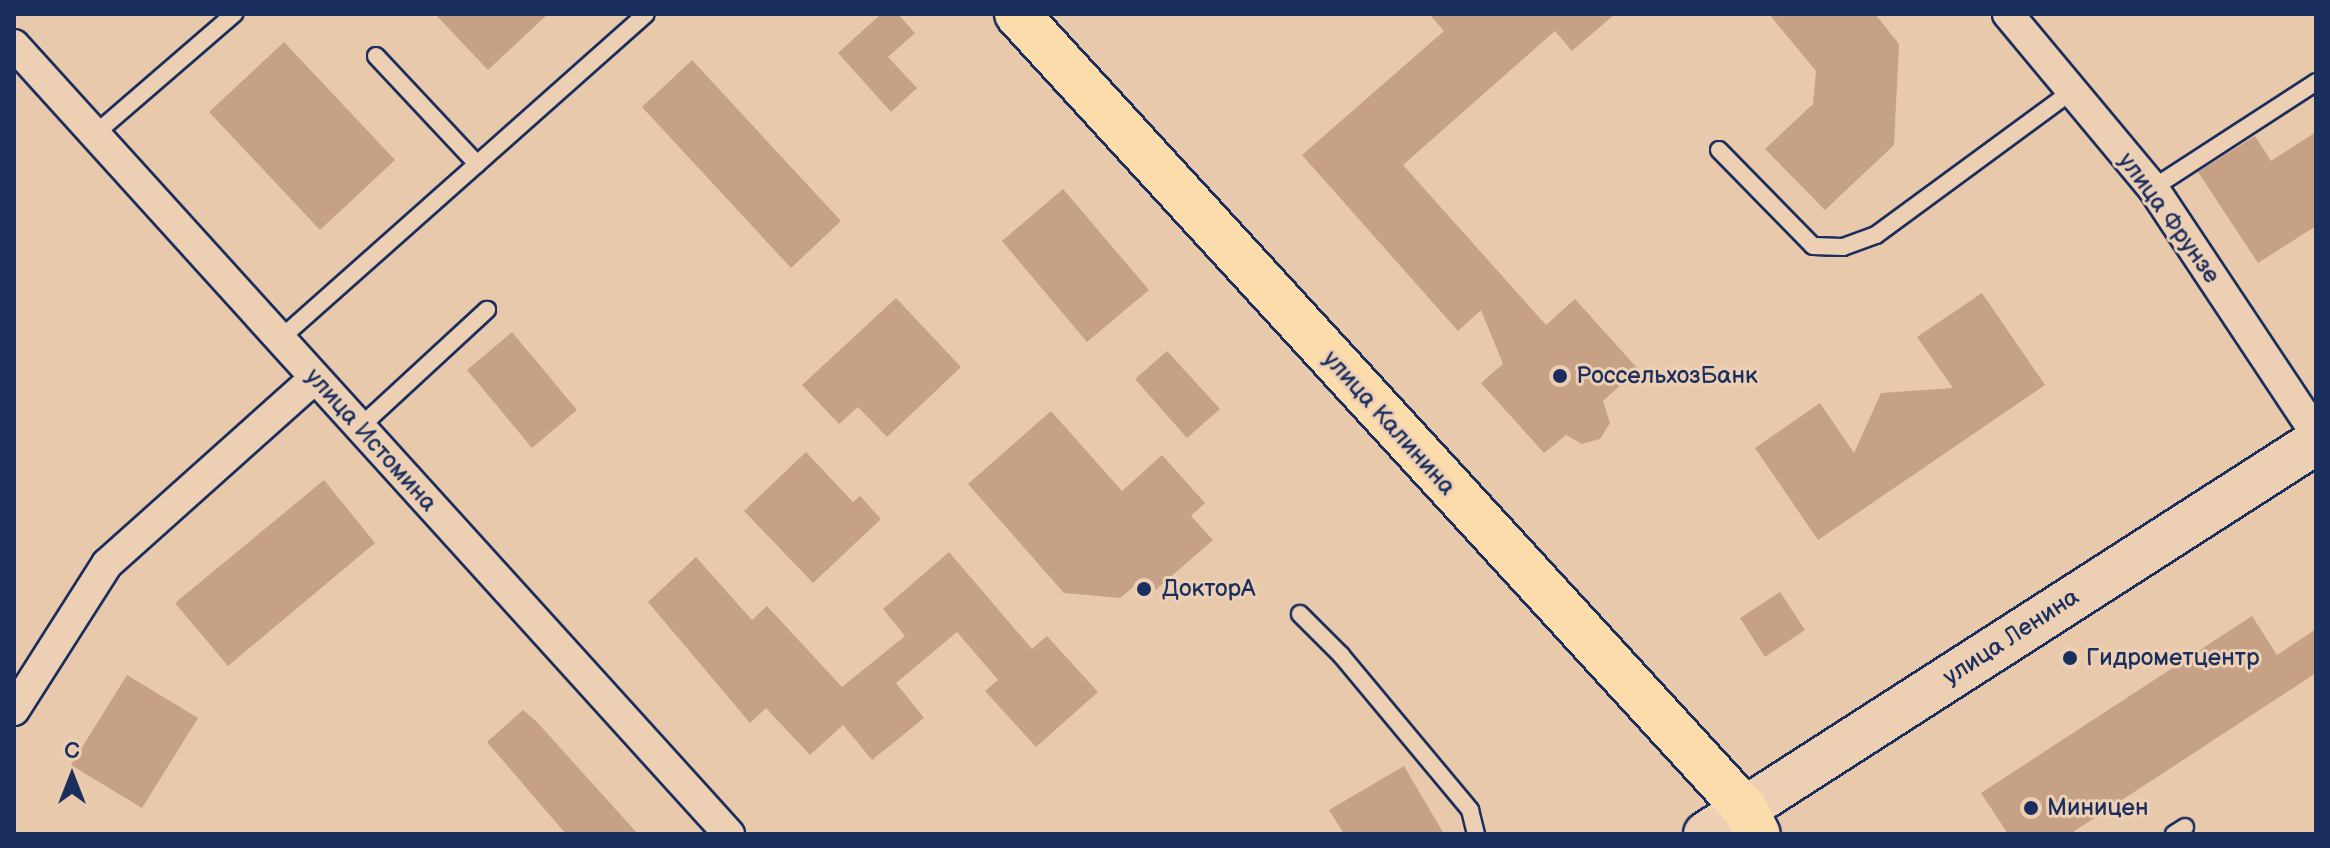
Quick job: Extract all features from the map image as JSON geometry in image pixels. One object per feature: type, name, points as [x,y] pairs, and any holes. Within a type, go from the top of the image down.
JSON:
[{"type":"main road","name":"улица Калинина","points":[[1017,14],[1751,822]]},
{"type":"main road","name":"улица Ленина","points":[[1706,834],[1751,822],[2316,442]]},
{"type":"street","name":"улица Фрунзе","points":[[2008,14],[2153,188],[2316,433]]},
{"type":"street","name":"улица Истомина","points":[[14,45],[729,834]]},
{"type":"street","points":[[14,710],[107,564],[315,378]]},
{"type":"lane","points":[[95,134],[234,14]]},
{"type":"lane","points":[[280,339],[639,16]]},
{"type":"lane","points":[[376,56],[477,164]]},
{"type":"lane","points":[[2153,188],[2316,82]]},
{"type":"lane","points":[[1719,150],[1813,246],[1843,247],[1876,235],[2072,91]]},
{"type":"lane","points":[[360,427],[487,310]]},
{"type":"lane","points":[[1300,614],[1341,655],[1470,810],[1476,834]]},
{"type":"building","points":[[435,14],[548,14],[488,70]]},
{"type":"building","points":[[881,14],[898,14],[915,33],[888,57],[917,88],[891,112],[838,53]]},
{"type":"building","points":[[1429,14],[1615,14],[1572,51],[1555,31],[1403,165],[1546,325],[1575,299],[1638,369],[1603,401],[1610,423],[1600,439],[1582,444],[1566,435],[1544,453],[1481,383],[1503,364],[1481,310],[1458,331],[1302,155],[1444,31]]},
{"type":"building","points":[[1769,14],[1875,14],[1899,44],[1894,145],[1825,210],[1765,149],[1813,104],[1816,71]]},
{"type":"building","points":[[284,42],[395,160],[320,230],[209,112]]},
{"type":"building","points":[[692,60],[841,221],[791,268],[642,107]]},
{"type":"building","points":[[2316,132],[2316,226],[2258,263],[2198,172],[2255,136],[2271,161]]},
{"type":"building","points":[[1063,189],[1149,290],[1087,342],[1002,241]]},
{"type":"building","points":[[1982,293],[2045,385],[1818,540],[1755,448],[1820,403],[1854,453],[1881,393],[1953,388],[1917,337]]},
{"type":"building","points":[[896,298],[961,367],[887,437],[858,407],[839,424],[802,385]]},
{"type":"building","points":[[512,332],[577,410],[532,448],[467,370]]},
{"type":"building","points":[[1167,351],[1220,409],[1187,438],[1135,379]]},
{"type":"building","points":[[1051,411],[1122,491],[1162,455],[1205,503],[1191,516],[1213,540],[1144,600],[1133,587],[1120,598],[1064,593],[968,484]]},
{"type":"building","points":[[806,452],[853,502],[860,496],[881,519],[813,583],[744,511]]},
{"type":"building","points":[[324,480],[375,543],[228,666],[175,603]]},
{"type":"building","points":[[949,552],[1032,649],[1047,636],[1098,692],[1036,747],[985,691],[998,680],[957,632],[896,683],[924,718],[872,760],[843,725],[810,755],[766,708],[750,723],[648,602],[696,557],[752,620],[767,606],[842,687],[905,636],[883,609]]},
{"type":"building","points":[[1780,592],[1805,630],[1765,657],[1740,618]]},
{"type":"building","points":[[2252,616],[2277,655],[2316,629],[2316,673],[2070,834],[2008,834],[1981,793]]},
{"type":"building","points":[[127,675],[198,718],[142,808],[71,765]]},
{"type":"building","points":[[523,710],[638,834],[566,834],[487,742]]},
{"type":"building","points":[[1404,766],[1444,834],[1344,834],[1329,810]]},
{"type":"place","name":"РоссельхозБанк","points":[[1560,376]]},
{"type":"place","name":"ДокторА","points":[[1144,589]]},
{"type":"place","name":"Гидрометцентр","points":[[2070,658]]},
{"type":"place","name":"Миницен","points":[[2031,808]]}]
